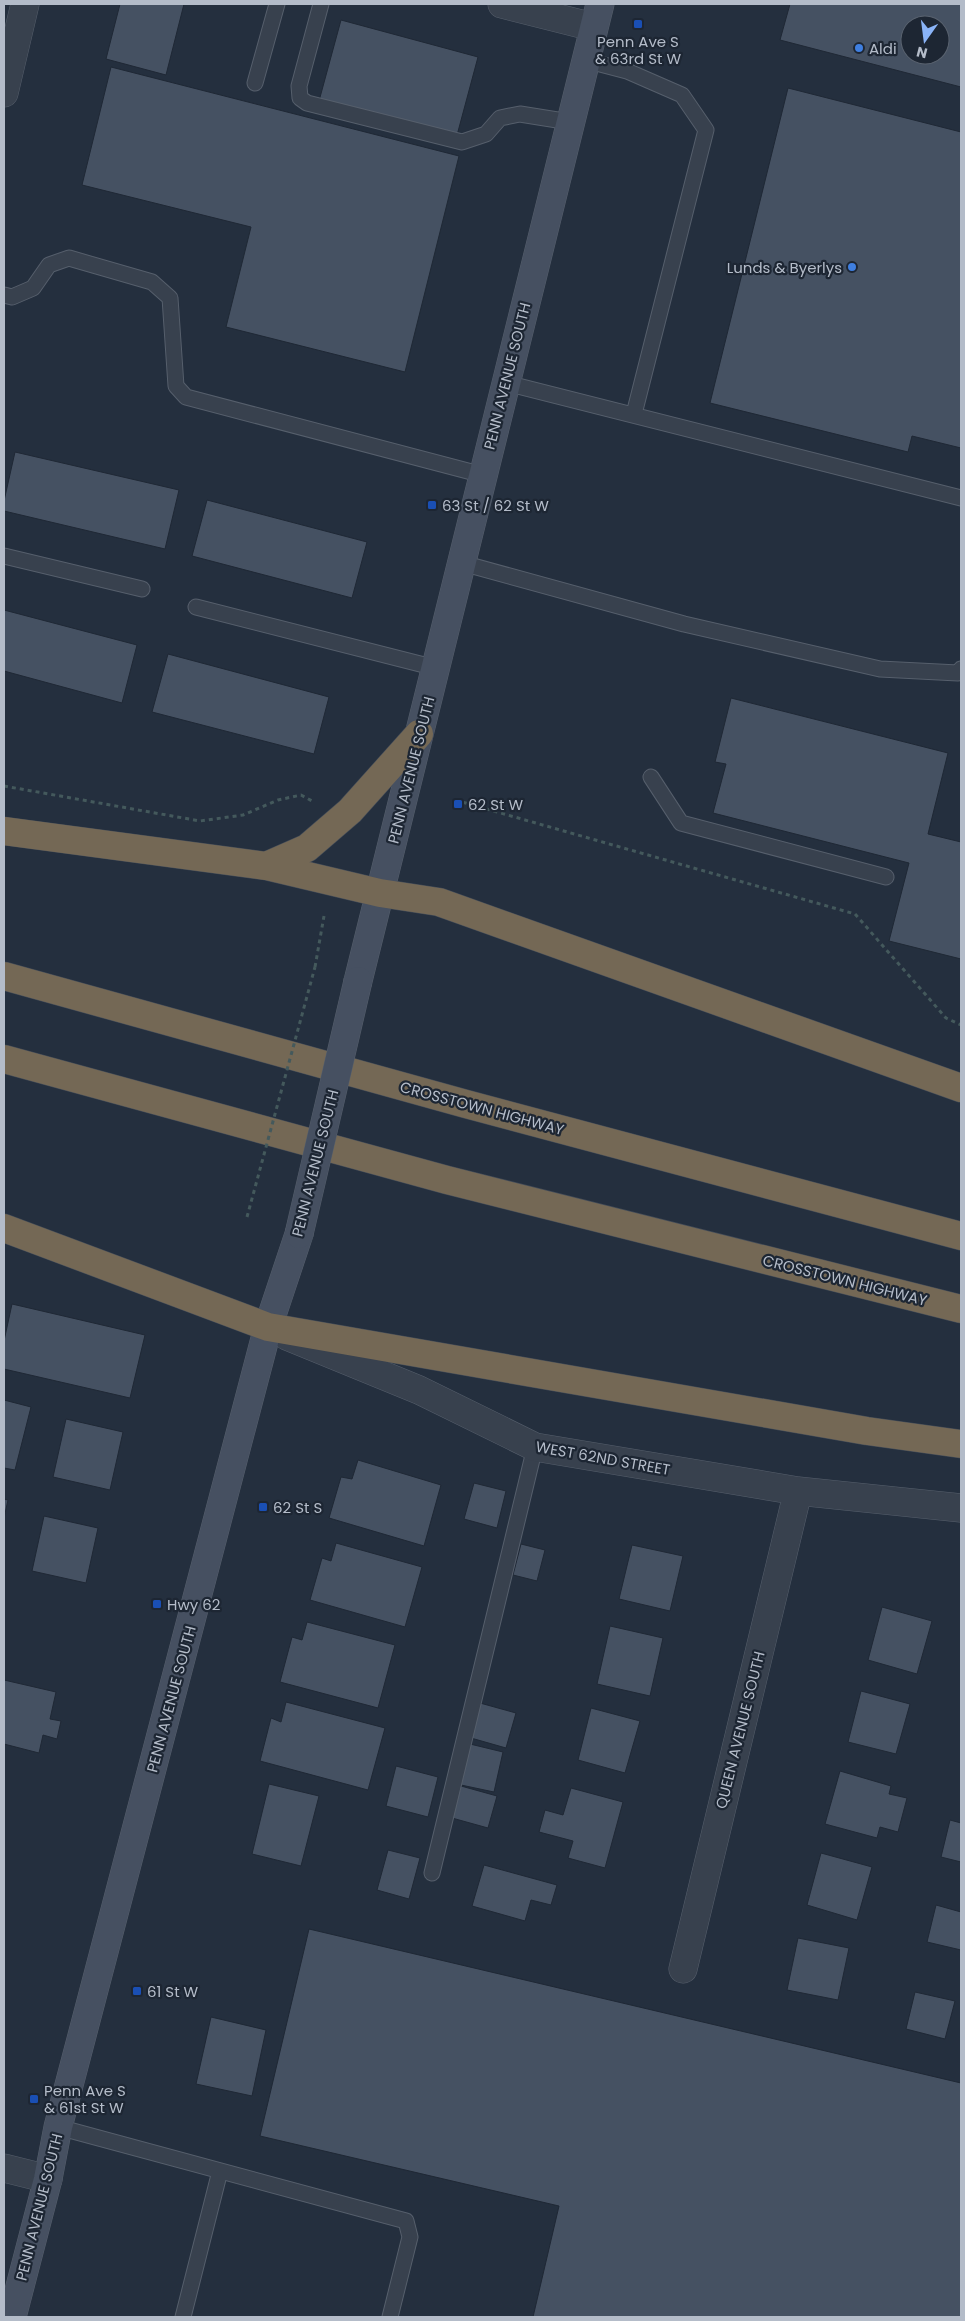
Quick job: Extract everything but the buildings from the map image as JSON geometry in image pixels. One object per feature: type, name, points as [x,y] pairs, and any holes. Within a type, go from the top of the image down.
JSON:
[{"type":"highway","points":[[266,866],[307,848],[350,811],[420,734]]},
{"type":"highway","points":[[4,831],[266,866],[380,893],[438,902],[961,1088]]},
{"type":"highway","name":"CROSSTOWN HIGHWAY","points":[[4,976],[466,1104],[961,1236]]},
{"type":"highway","name":"CROSSTOWN HIGHWAY","points":[[4,1059],[446,1180],[961,1309]]},
{"type":"highway","points":[[4,1228],[268,1327],[858,1429],[961,1444]]},
{"type":"main road","name":"PENN AVENUE SOUTH","points":[[12,2317],[48,2179],[58,2127],[268,1327],[299,1234],[358,981],[596,16]]},
{"type":"street","points":[[4,93],[25,4]]},
{"type":"street","points":[[502,4],[596,16]]},
{"type":"street","name":"WEST 62ND STREET","points":[[268,1327],[420,1390],[535,1448],[798,1491],[961,1508]]},
{"type":"street","name":"QUEEN AVENUE SOUTH","points":[[683,1968],[798,1491]]},
{"type":"street","points":[[4,2168],[48,2179]]},
{"type":"lane","points":[[255,83],[277,4]]},
{"type":"lane","points":[[321,4],[299,86],[300,98],[307,103],[462,142],[486,134],[500,118],[520,114],[570,122]]},
{"type":"lane","points":[[585,60],[627,71],[682,95],[706,130],[634,414]]},
{"type":"lane","points":[[4,295],[12,297],[33,288],[50,265],[69,258],[152,282],[170,298],[176,386],[186,397],[483,475]]},
{"type":"lane","points":[[506,383],[961,498]]},
{"type":"lane","points":[[4,556],[142,590]]},
{"type":"lane","points":[[462,563],[684,624],[880,669],[958,673],[961,669]]},
{"type":"lane","points":[[196,607],[436,668]]},
{"type":"lane","points":[[651,777],[681,823],[886,877]]},
{"type":"lane","points":[[432,1873],[535,1448]]},
{"type":"lane","points":[[58,2127],[406,2221],[410,2237],[390,2317]]},
{"type":"lane","points":[[182,2317],[220,2171]]},
{"type":"path","points":[[4,786],[200,821],[242,815],[278,800],[301,795],[314,803]]},
{"type":"path","points":[[455,800],[855,914],[946,1018],[961,1025]]},
{"type":"path","points":[[247,1218],[315,967],[324,916]]},
{"type":"place","name":"Penn Ave S & 63rd St W","points":[[638,24]]},
{"type":"place","name":"Aldi","points":[[859,48]]},
{"type":"place","name":"Lunds & Byerlys","points":[[852,267]]},
{"type":"place","name":"63 St / 62 St W","points":[[432,505]]},
{"type":"place","name":"62 St W","points":[[458,804]]},
{"type":"place","name":"62 St S","points":[[263,1507]]},
{"type":"place","name":"Hwy 62","points":[[157,1604]]},
{"type":"place","name":"61 St W","points":[[137,1991]]},
{"type":"place","name":"Penn Ave S & 61st St W","points":[[34,2099]]}]
